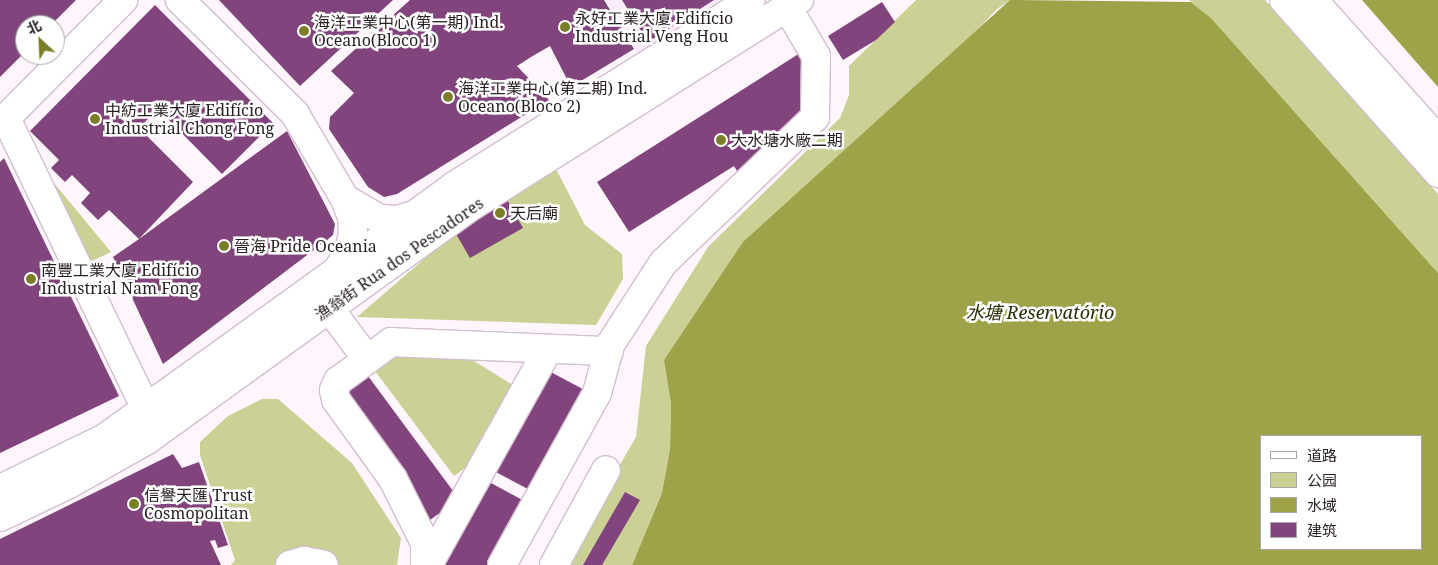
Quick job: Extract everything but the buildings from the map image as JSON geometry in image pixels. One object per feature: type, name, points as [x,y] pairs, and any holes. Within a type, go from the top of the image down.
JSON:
[{"type":"street","points":[[180,0],[295,114],[346,198],[353,222],[352,242],[344,261],[330,276]]},
{"type":"street","name":"漁翁街 Rua dos Pescadores","points":[[0,489],[90,447],[454,186],[751,0]]},
{"type":"street","points":[[1284,0],[1438,173]]},
{"type":"street","points":[[1313,0],[1438,140]]},
{"type":"street","points":[[120,3],[2,126],[140,412]]},
{"type":"street","points":[[502,565],[597,393],[608,351],[663,263],[815,117],[816,56],[793,4]]},
{"type":"street","name":"漁翁街 Rua dos Pescadores","points":[[0,517],[122,455],[470,206],[793,4]]},
{"type":"street","points":[[346,198],[380,219],[397,220],[417,213]]},
{"type":"street","points":[[329,308],[367,359]]},
{"type":"street","points":[[427,565],[425,543],[394,479],[334,395],[338,380],[392,342],[608,351]]},
{"type":"street","points":[[427,565],[548,348]]},
{"type":"street","points":[[554,565],[606,470]]},
{"type":"street","points":[[418,530],[431,538],[446,532]]},
{"type":"street","points":[[290,565],[304,561],[324,565]]},
{"type":"shaded area","points":[[606,0],[724,0],[638,54]]},
{"type":"green space","points":[[916,0],[1010,0],[997,9],[664,360],[671,404],[670,449],[662,493],[632,565],[562,565],[636,437],[646,346],[708,247],[840,118],[849,95],[849,66]]},
{"type":"green space","points":[[1189,0],[1265,0],[1438,194],[1438,273],[1211,18]]},
{"type":"green space","points":[[25,148],[111,252],[73,270]]},
{"type":"green space","points":[[553,163],[585,225],[622,254],[623,279],[596,325],[357,317],[438,247]]},
{"type":"green space","points":[[453,348],[513,385],[514,394],[465,468],[454,476],[372,367],[394,351]]},
{"type":"green space","points":[[262,399],[278,399],[352,463],[401,538],[397,565],[231,565],[235,560],[200,455],[200,442],[228,416]]},
{"type":"water","name":"水塘 Reservatório","points":[[1010,0],[1191,2],[1211,18],[1438,273],[1438,565],[632,565],[662,493],[670,449],[671,404],[664,360],[743,242]]},
{"type":"water","points":[[1362,0],[1438,0],[1438,87]]},
{"type":"place","name":"永好工業大廈 Edifício Industrial Veng Hou","points":[[565,27]]},
{"type":"place","name":"海洋工業中心(第一期) Ind. Oceano(Bloco 1)","points":[[304,31]]},
{"type":"place","name":"海洋工業中心(第二期) Ind. Oceano(Bloco 2)","points":[[448,97]]},
{"type":"place","name":"中紡工業大廈 Edifício Industrial Chong Fong","points":[[95,119]]},
{"type":"place","name":"大水塘水廠二期","points":[[721,140]]},
{"type":"place","name":"天后廟","points":[[500,213]]},
{"type":"place","name":"晉海 Pride Oceania","points":[[224,246]]},
{"type":"place","name":"南豐工業大廈 Edifício Industrial Nam Fong","points":[[31,279]]},
{"type":"place","name":"信譽天匯 Trust Cosmopolitan","points":[[134,504]]}]
